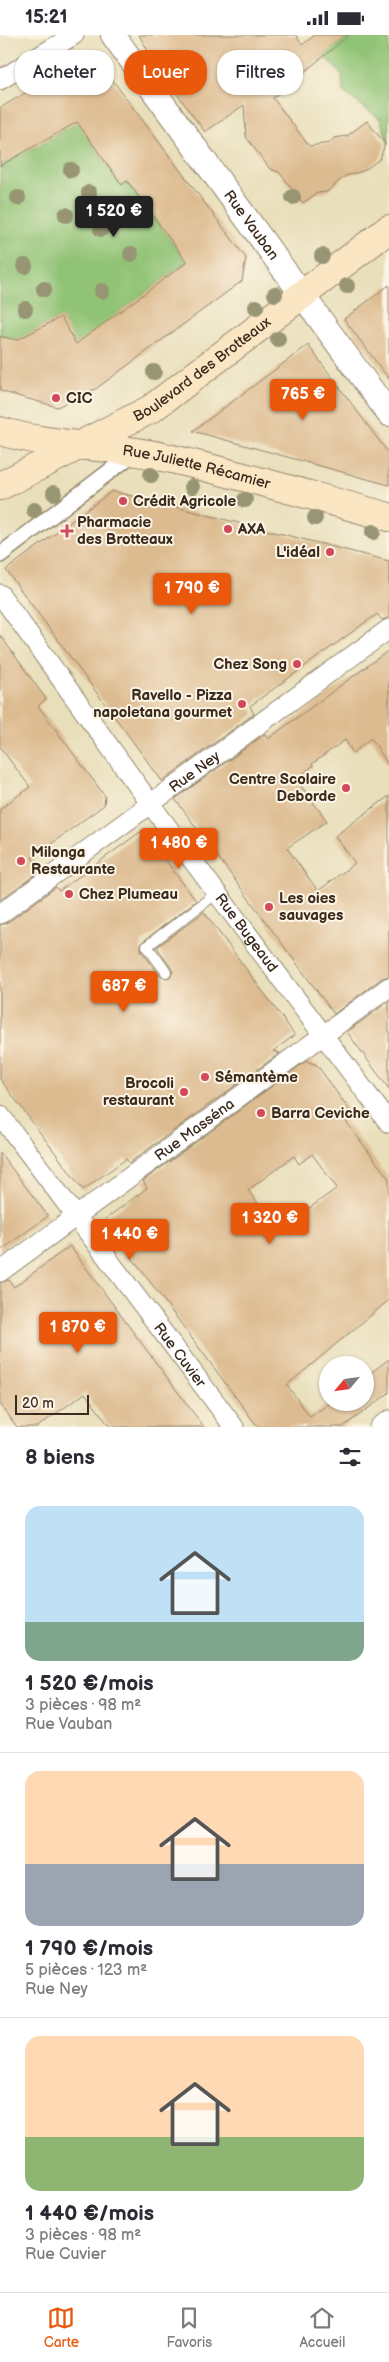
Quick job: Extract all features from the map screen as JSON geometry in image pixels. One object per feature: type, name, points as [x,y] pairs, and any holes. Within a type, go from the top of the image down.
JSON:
[{"type":"main road","name":"Boulevard des Brotteaux","points":[[0,487],[151,409],[303,296],[389,229]]},
{"type":"main road","name":"Rue Juliette Récamier","points":[[0,431],[24,439],[135,452],[174,460],[389,517]]},
{"type":"street","points":[[0,80],[74,35]]},
{"type":"street","name":"Rue Vauban","points":[[114,35],[389,414]]},
{"type":"street","points":[[0,555],[135,452]]},
{"type":"street","name":"Rue Bugeaud","points":[[0,594],[150,804],[389,1123]]},
{"type":"street","name":"Rue Ney","points":[[0,914],[389,629]]},
{"type":"street","name":"Rue Masséna","points":[[0,1272],[389,987]]},
{"type":"street","name":"Rue Cuvier","points":[[0,1115],[234,1427]]},
{"type":"street","points":[[379,1427],[389,1420]]},
{"type":"lane","points":[[166,971],[147,946],[217,893]]},
{"type":"green space","points":[[350,35],[389,35],[389,144],[380,119],[343,92],[342,75],[323,56]]},
{"type":"green space","points":[[80,119],[89,139],[122,185],[127,181],[187,262],[75,345],[61,317],[16,341],[0,336],[0,169],[3,167],[2,165],[31,147],[33,149]]},
{"type":"building","points":[[139,35],[296,35],[302,45],[315,35],[349,35],[303,73],[303,50],[217,50],[217,95],[277,95],[273,98],[309,146],[330,143],[334,138],[347,136],[367,121],[385,144],[380,159],[363,171],[345,176],[327,192],[317,193],[303,203],[279,172],[270,169],[246,137],[244,105],[205,132],[178,95],[207,95],[207,50],[147,50]]},
{"type":"building","points":[[114,82],[246,258],[242,281],[97,388],[57,407],[0,391],[0,336],[17,340],[61,317],[76,344],[187,262],[127,181],[122,185],[77,122],[0,166],[0,108],[22,95],[114,95]]},
{"type":"building","points":[[389,285],[389,379],[344,319]]},
{"type":"building","points":[[308,345],[389,454],[389,485],[193,431]]},
{"type":"building","points":[[112,491],[389,561],[389,618],[382,620],[377,614],[250,706],[254,714],[162,781],[6,570]]},
{"type":"building","points":[[0,635],[46,699],[38,706],[105,796],[104,805],[32,858],[42,870],[0,900],[0,809],[30,787],[0,747]]},
{"type":"building","points":[[389,650],[389,766],[371,738],[353,753],[345,740],[312,764],[313,766],[296,779],[327,821],[287,848],[318,891],[355,863],[335,836],[389,796],[389,976],[382,978],[334,1014],[175,799],[265,734],[268,739]]},
{"type":"building","points":[[143,830],[196,901],[141,943],[141,950],[160,976],[170,978],[173,971],[157,947],[204,912],[295,1035],[273,1051],[280,1053],[129,1163],[126,1159],[83,1190],[0,1079],[0,925],[7,923],[56,887],[59,891]]},
{"type":"building","points":[[389,1001],[389,1089],[347,1032]]},
{"type":"building","points":[[306,1061],[317,1065],[353,1115],[345,1120],[389,1179],[389,1300],[322,1356],[319,1356],[319,1358],[287,1385],[310,1417],[319,1411],[365,1411],[343,1427],[258,1427],[104,1220],[147,1188],[143,1181]],"holes":[[[312,1154],[337,1188],[278,1231],[248,1190],[294,1156],[299,1164]]]},
{"type":"building","points":[[0,1153],[48,1216],[0,1251]]},
{"type":"building","points":[[70,1246],[204,1427],[110,1427],[85,1393],[37,1427],[17,1427],[0,1404],[0,1283],[9,1280],[14,1287]]},
{"type":"building","points":[[389,1359],[389,1393],[374,1404],[374,1370]]},
{"type":"place","name":"CIC","points":[[56,398]]},
{"type":"place","name":"Crédit Agricole","points":[[123,501]]},
{"type":"place","name":"AXA","points":[[228,529]]},
{"type":"place","name":"Pharmacie des Brotteaux","points":[[67,531]]},
{"type":"place","name":"L'idéal","points":[[330,552]]},
{"type":"place","name":"Chez Song","points":[[297,664]]},
{"type":"place","name":"Ravello - Pizza napoletana gourmet","points":[[242,704]]},
{"type":"place","name":"Centre Scolaire Deborde","points":[[346,788]]},
{"type":"place","name":"Milonga Restaurante","points":[[21,861]]},
{"type":"place","name":"Chez Plumeau","points":[[69,894]]},
{"type":"place","name":"Les oies sauvages","points":[[269,907]]},
{"type":"place","name":"Sémantème","points":[[205,1077]]},
{"type":"place","name":"Brocoli restaurant","points":[[184,1092]]},
{"type":"place","name":"Barra Ceviche","points":[[261,1113]]}]
